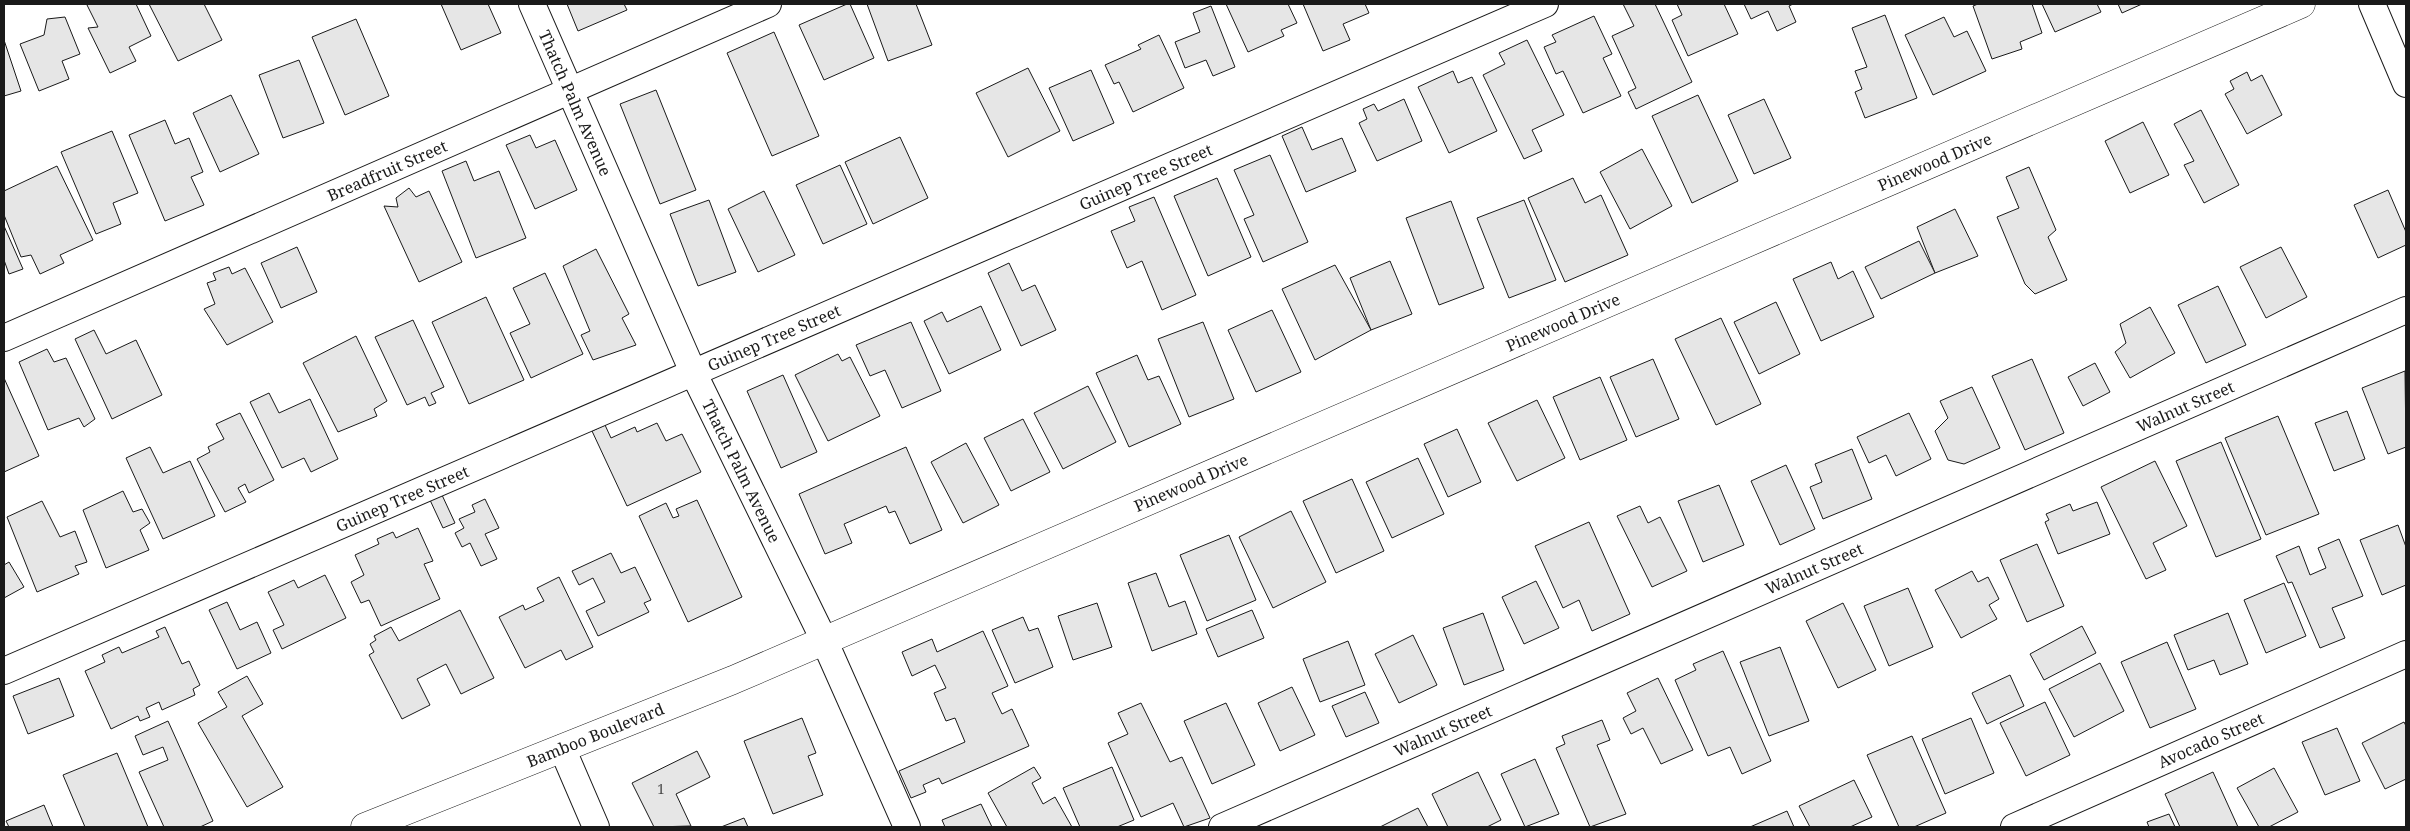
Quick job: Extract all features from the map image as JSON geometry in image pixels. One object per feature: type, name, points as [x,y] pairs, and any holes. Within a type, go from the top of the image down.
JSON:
[{"type":"main road","name":"Pinewood Drive","points":[[824,640],[2302,4]]},
{"type":"main road","name":"Bamboo Boulevard","points":[[365,827],[732,680],[824,640]]},
{"type":"street","name":"Thatch Palm Avenue","points":[[532,4],[693,372],[824,640],[907,827]]},
{"type":"street","name":"Breadfruit Street","points":[[4,338],[768,4]]},
{"type":"street","name":"Guinep Tree Street","points":[[4,671],[1544,4]]},
{"type":"street","points":[[2372,4],[2406,84]]},
{"type":"street","name":"Walnut Street","points":[[1222,827],[2406,310]]},
{"type":"street","name":"Avocado Street","points":[[2014,827],[2406,654]]},
{"type":"street","points":[[562,748],[596,827]]},
{"type":"building","points":[[136,4],[151,36],[129,47],[136,61],[110,73],[88,28],[98,27],[87,5]]},
{"type":"building","points":[[149,4],[204,4],[222,40],[178,61]]},
{"type":"building","points":[[441,4],[488,4],[501,33],[461,50]]},
{"type":"building","points":[[567,4],[624,4],[627,10],[578,31]]},
{"type":"building","points":[[850,4],[874,58],[824,80],[799,25]]},
{"type":"building","points":[[867,4],[916,4],[932,45],[888,61]]},
{"type":"building","points":[[1226,4],[1288,4],[1297,23],[1281,30],[1284,36],[1248,52]]},
{"type":"building","points":[[1303,4],[1365,4],[1369,13],[1343,24],[1350,40],[1323,51]]},
{"type":"building","points":[[1623,4],[1655,4],[1692,82],[1636,109],[1628,92],[1636,88],[1612,36],[1634,26]]},
{"type":"building","points":[[1677,4],[1724,4],[1738,34],[1688,56],[1672,20],[1682,15]]},
{"type":"building","points":[[1744,4],[1793,4],[1789,6],[1796,22],[1777,31],[1768,11],[1751,19]]},
{"type":"building","points":[[1978,4],[2032,4],[2042,33],[2020,42],[2022,49],[1992,59],[1973,6]]},
{"type":"building","points":[[2042,4],[2097,4],[2101,12],[2055,32]]},
{"type":"building","points":[[2118,4],[2142,4],[2122,13]]},
{"type":"building","points":[[1211,6],[1235,67],[1213,76],[1206,60],[1185,68],[1175,42],[1200,32],[1193,13]]},
{"type":"building","points":[[1885,15],[1917,98],[1865,118],[1855,92],[1862,89],[1855,71],[1867,67],[1852,28]]},
{"type":"building","points":[[1594,16],[1612,54],[1603,58],[1621,96],[1583,113],[1563,71],[1556,74],[1544,47],[1556,42],[1552,35]]},
{"type":"building","points":[[65,17],[80,54],[62,61],[69,79],[39,91],[20,44],[44,35],[47,19]]},
{"type":"building","points":[[1944,17],[1954,37],[1967,31],[1986,71],[1933,95],[1905,35]]},
{"type":"building","points":[[356,19],[389,96],[345,115],[312,37]]},
{"type":"building","points":[[774,32],[819,136],[772,156],[727,53]]},
{"type":"building","points":[[1159,35],[1184,88],[1133,112],[1119,82],[1114,84],[1105,65],[1141,49],[1138,45]]},
{"type":"building","points":[[4,40],[21,91],[4,96]]},
{"type":"building","points":[[1527,40],[1564,115],[1532,130],[1542,151],[1524,159],[1483,75],[1505,64],[1499,53]]},
{"type":"building","points":[[299,60],[324,123],[283,138],[259,75]]},
{"type":"building","points":[[1028,68],[1060,131],[1008,157],[976,93]]},
{"type":"building","points":[[1091,70],[1114,123],[1073,141],[1049,88]]},
{"type":"building","points":[[1453,71],[1458,83],[1472,77],[1497,131],[1449,153],[1418,87]]},
{"type":"building","points":[[2247,72],[2251,81],[2262,75],[2282,115],[2247,134],[2225,94],[2234,89],[2230,81]]},
{"type":"building","points":[[656,90],[696,190],[660,204],[620,104]]},
{"type":"building","points":[[231,95],[259,154],[220,172],[193,113]]},
{"type":"building","points":[[1698,95],[1738,181],[1692,203],[1652,116]]},
{"type":"building","points":[[1404,99],[1422,141],[1377,161],[1359,123],[1367,119],[1363,109],[1374,104],[1378,111]]},
{"type":"building","points":[[1764,99],[1791,158],[1754,174],[1728,115]]},
{"type":"building","points":[[2201,110],[2239,185],[2204,203],[2184,165],[2194,161],[2174,124]]},
{"type":"building","points":[[165,120],[175,144],[189,138],[203,172],[191,177],[204,205],[165,221],[129,135]]},
{"type":"building","points":[[2143,122],[2169,175],[2130,193],[2105,141]]},
{"type":"building","points":[[1302,127],[1312,150],[1342,138],[1356,171],[1306,192],[1282,136]]},
{"type":"building","points":[[112,131],[138,193],[113,203],[121,224],[96,234],[61,152]]},
{"type":"building","points":[[530,135],[536,148],[555,140],[577,190],[535,209],[506,145]]},
{"type":"building","points":[[900,137],[928,198],[873,224],[845,162]]},
{"type":"building","points":[[1642,149],[1672,206],[1630,229],[1600,172]]},
{"type":"building","points":[[1270,155],[1308,242],[1263,262],[1244,219],[1254,215],[1234,170]]},
{"type":"building","points":[[466,161],[474,181],[499,171],[526,238],[476,258],[442,171]]},
{"type":"building","points":[[840,165],[867,224],[823,244],[796,185]]},
{"type":"building","points":[[57,166],[93,240],[60,255],[64,263],[40,274],[31,255],[21,257],[4,215],[4,191]]},
{"type":"building","points":[[2029,167],[2056,230],[2048,237],[2067,280],[2035,294],[2025,284],[1997,217],[2019,208],[2006,177]]},
{"type":"building","points":[[1217,178],[1251,257],[1208,276],[1174,196]]},
{"type":"building","points":[[1573,178],[1585,203],[1601,195],[1628,255],[1565,282],[1528,198]]},
{"type":"building","points":[[409,188],[416,197],[429,191],[462,262],[419,282],[384,206],[398,207],[396,198]]},
{"type":"building","points":[[2388,190],[2406,232],[2406,245],[2378,258],[2354,205]]},
{"type":"building","points":[[764,191],[795,255],[758,272],[728,209]]},
{"type":"building","points":[[1154,197],[1196,295],[1162,310],[1142,261],[1127,268],[1111,231],[1135,221],[1129,207]]},
{"type":"building","points":[[709,200],[736,272],[698,286],[670,214]]},
{"type":"building","points":[[1524,200],[1556,280],[1509,298],[1477,218]]},
{"type":"building","points":[[1451,201],[1484,288],[1439,305],[1406,218]]},
{"type":"building","points":[[1955,209],[1978,256],[1935,273],[1917,227]]},
{"type":"building","points":[[4,226],[23,269],[9,274],[4,260]]},
{"type":"building","points":[[1919,241],[1935,273],[1881,299],[1865,267]]},
{"type":"building","points":[[297,247],[317,292],[281,308],[261,263]]},
{"type":"building","points":[[2281,247],[2307,297],[2266,318],[2240,267]]},
{"type":"building","points":[[596,249],[629,314],[622,318],[636,345],[593,360],[581,335],[590,331],[563,266]]},
{"type":"building","points":[[1390,261],[1412,314],[1371,330],[1350,278]]},
{"type":"building","points":[[1831,262],[1838,279],[1853,271],[1874,317],[1821,341],[1793,279]]},
{"type":"building","points":[[1009,263],[1022,291],[1035,285],[1056,330],[1021,346],[988,273]]},
{"type":"building","points":[[1335,265],[1371,330],[1315,360],[1282,289]]},
{"type":"building","points":[[229,267],[232,274],[245,268],[273,322],[227,345],[204,309],[215,304],[207,283],[216,280],[213,273]]},
{"type":"building","points":[[545,273],[583,354],[531,378],[510,333],[530,324],[513,288]]},
{"type":"building","points":[[2218,286],[2246,345],[2206,363],[2178,305]]},
{"type":"building","points":[[486,297],[524,380],[469,404],[432,322]]},
{"type":"building","points":[[1776,302],[1800,354],[1759,374],[1734,322]]},
{"type":"building","points":[[981,306],[1001,350],[949,374],[924,321],[942,312],[947,322]]},
{"type":"building","points":[[2150,307],[2175,353],[2130,378],[2115,352],[2126,343],[2120,324]]},
{"type":"building","points":[[1272,310],[1301,372],[1256,392],[1228,330]]},
{"type":"building","points":[[1721,318],[1761,404],[1716,425],[1675,339]]},
{"type":"building","points":[[413,320],[444,387],[431,393],[436,403],[429,406],[425,397],[407,405],[375,337]]},
{"type":"building","points":[[911,322],[941,391],[902,408],[885,370],[870,376],[856,345]]},
{"type":"building","points":[[1203,322],[1234,399],[1189,417],[1158,339]]},
{"type":"building","points":[[94,330],[106,354],[136,340],[162,395],[112,419],[75,339]]},
{"type":"building","points":[[356,336],[387,401],[374,409],[377,416],[338,432],[303,363]]},
{"type":"building","points":[[47,349],[54,362],[66,358],[95,419],[84,427],[79,418],[48,430],[19,362]]},
{"type":"building","points":[[838,354],[842,361],[850,357],[880,416],[828,441],[795,375]]},
{"type":"building","points":[[1137,355],[1148,380],[1159,376],[1181,424],[1129,447],[1096,373]]},
{"type":"building","points":[[1653,359],[1679,419],[1636,437],[1610,377]]},
{"type":"building","points":[[2032,359],[2064,433],[2025,450],[1992,376]]},
{"type":"building","points":[[2095,363],[2110,392],[2083,406],[2068,377]]},
{"type":"building","points":[[2405,371],[2406,447],[2388,454],[2362,388]]},
{"type":"building","points":[[783,375],[817,452],[781,468],[747,391]]},
{"type":"building","points":[[1600,377],[1627,440],[1580,460],[1553,397]]},
{"type":"building","points":[[4,378],[39,456],[4,472]]},
{"type":"building","points":[[1088,386],[1116,442],[1063,469],[1034,413]]},
{"type":"building","points":[[1972,387],[2000,448],[1964,464],[1948,460],[1935,431],[1948,418],[1940,401]]},
{"type":"building","points":[[269,393],[279,413],[310,399],[338,459],[311,472],[304,458],[282,468],[250,402]]},
{"type":"building","points":[[1537,400],[1565,458],[1517,481],[1488,423]]},
{"type":"building","points":[[2347,411],[2365,459],[2334,471],[2315,423]]},
{"type":"building","points":[[240,413],[274,480],[249,493],[245,484],[238,488],[246,502],[225,512],[197,459],[210,452],[208,447],[224,439],[216,424]]},
{"type":"building","points":[[1909,413],[1931,459],[1896,476],[1886,455],[1869,463],[1857,437]]},
{"type":"building","points":[[2278,416],[2319,514],[2266,535],[2225,438]]},
{"type":"building","points":[[1023,419],[1050,472],[1011,491],[984,438]]},
{"type":"building","points":[[657,423],[666,441],[682,434],[701,472],[627,506],[592,431],[605,425],[611,438],[635,427],[637,432]]},
{"type":"building","points":[[1457,429],[1481,482],[1448,497],[1424,444]]},
{"type":"building","points":[[2221,442],[2261,539],[2216,557],[2176,461]]},
{"type":"building","points":[[966,443],[999,505],[963,523],[931,462]]},
{"type":"building","points":[[150,447],[163,473],[190,461],[215,516],[163,539],[126,458]]},
{"type":"building","points":[[906,447],[942,530],[910,544],[895,511],[889,513],[886,506],[844,524],[852,543],[825,554],[799,494]]},
{"type":"building","points":[[1852,449],[1872,499],[1823,519],[1810,487],[1822,482],[1815,464]]},
{"type":"building","points":[[1418,458],[1444,514],[1392,538],[1366,482]]},
{"type":"building","points":[[2155,461],[2187,526],[2153,543],[2166,570],[2146,579],[2101,487]]},
{"type":"building","points":[[1786,465],[1815,529],[1780,545],[1751,481]]},
{"type":"building","points":[[1352,479],[1384,551],[1336,573],[1303,501]]},
{"type":"building","points":[[1719,485],[1744,545],[1703,562],[1678,501]]},
{"type":"building","points":[[123,491],[133,512],[142,509],[150,523],[140,530],[149,550],[106,568],[83,510]]},
{"type":"building","points":[[442,495],[455,523],[443,528],[430,500]]},
{"type":"building","points":[[485,499],[499,528],[485,534],[497,559],[481,566],[470,543],[462,547],[455,533],[464,528],[459,519],[475,512],[472,505]]},
{"type":"building","points":[[697,500],[742,597],[688,622],[639,516],[666,503],[673,518],[679,516],[676,509]]},
{"type":"building","points":[[42,501],[60,537],[75,531],[87,562],[75,566],[79,574],[37,592],[7,517]]},
{"type":"building","points":[[2097,502],[2110,534],[2058,554],[2045,522],[2049,520],[2046,514],[2070,504],[2073,511]]},
{"type":"building","points":[[1640,506],[1648,523],[1660,517],[1687,571],[1652,587],[1617,516]]},
{"type":"building","points":[[1291,511],[1326,582],[1273,608],[1239,537]]},
{"type":"building","points":[[1589,522],[1630,614],[1592,631],[1579,600],[1563,608],[1535,546]]},
{"type":"building","points":[[2398,525],[2406,547],[2406,585],[2382,595],[2360,540]]},
{"type":"building","points":[[418,528],[433,561],[424,564],[440,599],[381,626],[369,600],[361,603],[351,582],[364,575],[355,555],[379,544],[377,539],[393,532],[396,538]]},
{"type":"building","points":[[1229,535],[1256,600],[1207,621],[1180,555]]},
{"type":"building","points":[[2339,539],[2363,596],[2332,608],[2345,638],[2320,648],[2292,582],[2288,583],[2276,556],[2299,546],[2310,575],[2326,568],[2318,548]]},
{"type":"building","points":[[2037,544],[2064,606],[2027,622],[2000,560]]},
{"type":"building","points":[[611,553],[621,573],[635,567],[651,600],[644,603],[649,612],[598,636],[586,611],[605,602],[593,578],[579,585],[572,571]]},
{"type":"building","points":[[9,562],[24,587],[4,598],[4,565]]},
{"type":"building","points":[[1972,571],[1978,582],[1988,577],[1999,599],[1989,605],[1997,619],[1961,638],[1935,590]]},
{"type":"building","points":[[1156,573],[1169,607],[1185,601],[1197,634],[1152,651],[1128,583]]},
{"type":"building","points":[[325,575],[346,618],[282,649],[273,630],[284,625],[268,592],[294,580],[298,588]]},
{"type":"building","points":[[559,577],[593,647],[566,660],[561,650],[525,668],[499,617],[523,605],[525,610],[544,601],[537,588]]},
{"type":"building","points":[[1536,581],[1559,628],[1524,644],[1502,597]]},
{"type":"building","points":[[2284,583],[2306,636],[2266,653],[2244,600]]},
{"type":"building","points":[[1908,588],[1933,647],[1889,666],[1864,606]]},
{"type":"building","points":[[227,602],[240,630],[257,622],[271,653],[237,669],[209,610]]},
{"type":"building","points":[[1097,603],[1112,647],[1073,660],[1058,616]]},
{"type":"building","points":[[1843,603],[1876,670],[1838,688],[1806,621]]},
{"type":"building","points":[[460,610],[494,678],[461,694],[446,664],[417,679],[430,705],[402,719],[369,655],[374,652],[370,644],[376,640],[374,636],[391,627],[399,641]]},
{"type":"building","points":[[1252,610],[1264,638],[1218,657],[1206,629]]},
{"type":"building","points":[[1483,613],[1504,670],[1464,685],[1443,628]]},
{"type":"building","points":[[2228,613],[2248,664],[2220,675],[2214,660],[2188,670],[2174,635]]},
{"type":"building","points":[[1023,617],[1029,631],[1038,628],[1053,667],[1015,683],[992,630]]},
{"type":"building","points":[[2082,626],[2096,653],[2044,680],[2030,654]]},
{"type":"building","points":[[165,627],[182,664],[189,661],[200,685],[193,689],[195,695],[162,710],[159,702],[146,708],[150,717],[140,721],[138,716],[111,729],[85,671],[105,662],[102,655],[119,647],[122,653],[159,637],[156,631]]},
{"type":"building","points":[[983,631],[1008,686],[992,693],[1002,714],[1012,709],[1029,746],[942,784],[939,778],[923,785],[926,792],[911,798],[899,771],[965,742],[955,718],[946,721],[934,693],[946,688],[935,665],[912,676],[902,652],[932,639],[937,652]]},
{"type":"building","points":[[1413,635],[1437,685],[1399,703],[1375,654]]},
{"type":"building","points":[[1348,641],[1365,685],[1320,702],[1303,659]]},
{"type":"building","points":[[2167,642],[2196,709],[2150,728],[2121,662]]},
{"type":"building","points":[[1780,647],[1809,721],[1769,736],[1740,662]]},
{"type":"building","points":[[1723,651],[1771,761],[1742,774],[1730,747],[1708,756],[1675,680],[1696,670],[1693,664]]},
{"type":"building","points":[[2100,663],[2124,711],[2074,737],[2049,689]]},
{"type":"building","points":[[2010,675],[2024,706],[1987,724],[1972,693]]},
{"type":"building","points":[[247,676],[263,704],[242,716],[283,787],[247,807],[198,723],[227,707],[218,692]]},
{"type":"building","points":[[59,678],[74,716],[28,734],[13,696]]},
{"type":"building","points":[[1658,678],[1693,750],[1661,764],[1643,728],[1631,734],[1623,718],[1636,711],[1627,693]]},
{"type":"building","points":[[1292,687],[1315,735],[1280,751],[1258,703]]},
{"type":"building","points":[[1365,692],[1379,723],[1346,737],[1332,706]]},
{"type":"building","points":[[2045,702],[2070,755],[2026,776],[2000,723]]},
{"type":"building","points":[[1141,703],[1170,762],[1182,757],[1210,818],[1184,827],[1173,803],[1141,817],[1108,743],[1128,734],[1118,713]]},
{"type":"building","points":[[1226,703],[1255,765],[1212,784],[1184,721]]},
{"type":"building","points":[[802,718],[816,753],[808,756],[823,795],[773,814],[744,741]]},
{"type":"building","points":[[1971,718],[1994,773],[1945,794],[1922,739]]},
{"type":"building","points":[[1602,720],[1610,740],[1597,745],[1626,814],[1590,827],[1556,748],[1565,744],[1562,736]]},
{"type":"building","points":[[168,721],[213,821],[200,827],[164,827],[139,772],[168,760],[163,747],[143,755],[135,736]]},
{"type":"building","points":[[2404,722],[2406,726],[2406,779],[2385,789],[2362,743]]},
{"type":"building","points":[[2337,728],[2360,781],[2325,795],[2302,742]]},
{"type":"building","points":[[1912,736],[1946,813],[1914,827],[1899,827],[1867,755]]},
{"type":"building","points":[[697,751],[710,777],[676,794],[691,826],[654,827],[632,783]]},
{"type":"building","points":[[117,753],[148,827],[85,827],[63,775]]},
{"type":"building","points":[[1535,759],[1559,814],[1525,827],[1501,774]]},
{"type":"building","points":[[1034,767],[1041,778],[1032,783],[1043,804],[1055,797],[1072,827],[1007,827],[988,793]]},
{"type":"building","points":[[1112,767],[1134,820],[1117,827],[1080,827],[1063,788]]},
{"type":"building","points":[[2274,768],[2298,812],[2269,827],[2259,827],[2237,788]]},
{"type":"building","points":[[1478,772],[1501,820],[1487,827],[1448,827],[1432,794]]},
{"type":"building","points":[[2213,772],[2238,827],[2180,827],[2165,794]]},
{"type":"building","points":[[1854,780],[1872,817],[1850,827],[1810,827],[1799,806]]},
{"type":"building","points":[[981,804],[992,827],[945,827],[942,820]]},
{"type":"building","points":[[44,805],[53,827],[9,827],[6,821]]},
{"type":"building","points":[[1418,808],[1428,827],[1380,827]]},
{"type":"building","points":[[1787,811],[1794,827],[1750,827]]},
{"type":"building","points":[[2169,814],[2175,827],[2149,827],[2147,822]]},
{"type":"building","points":[[744,818],[748,827],[721,827]]}]
